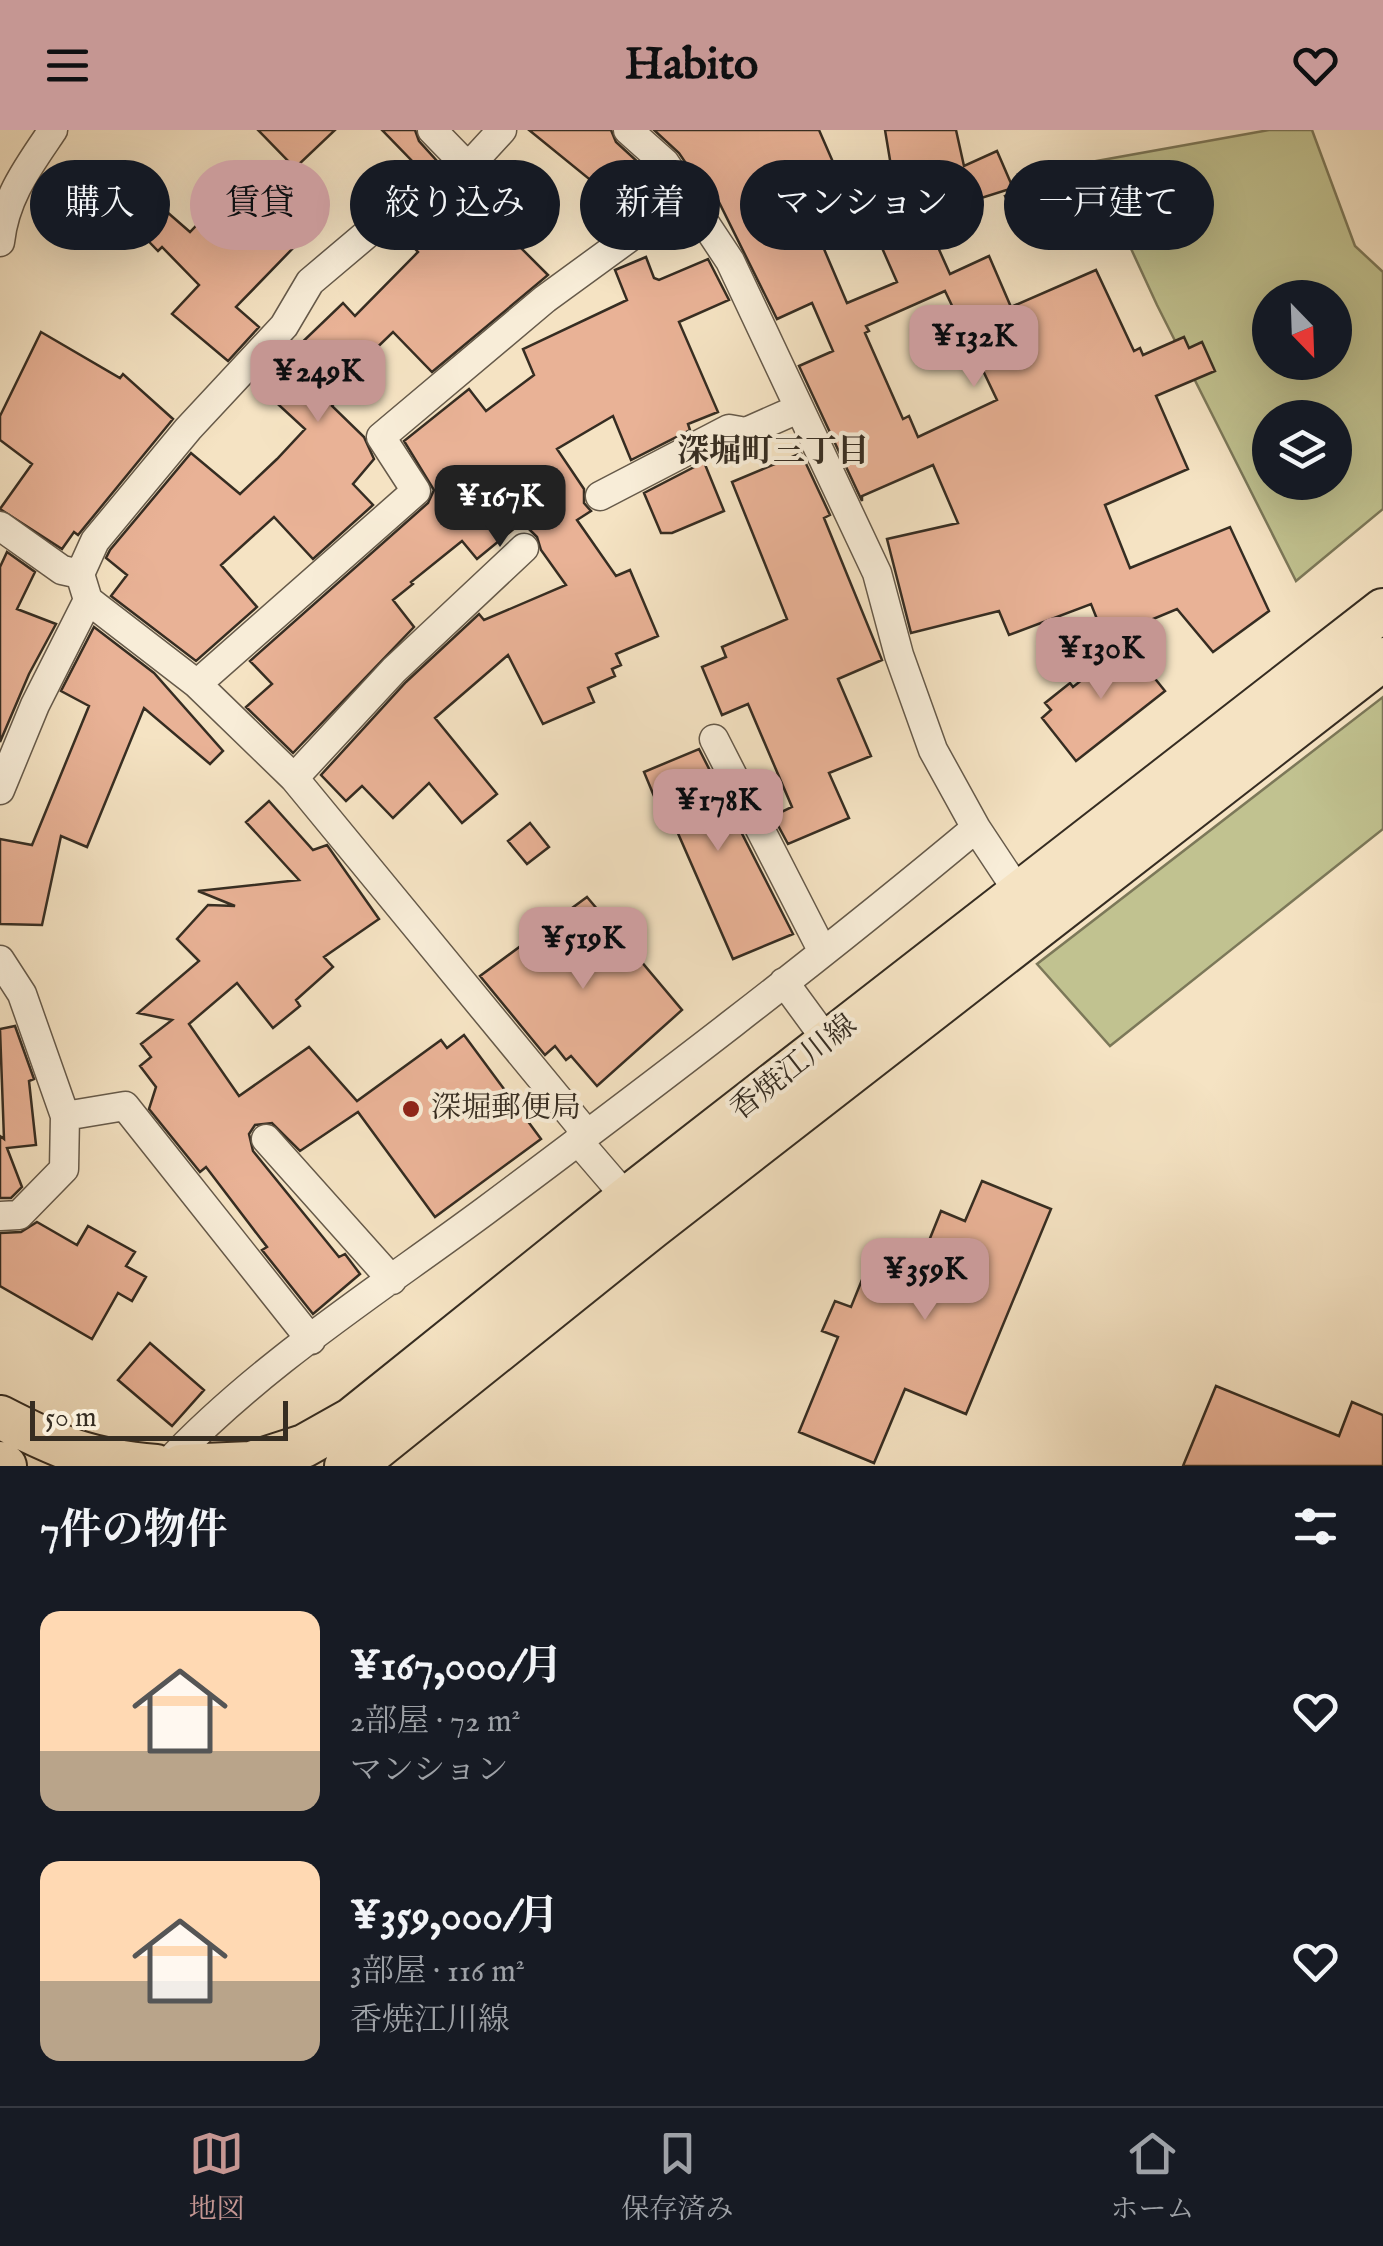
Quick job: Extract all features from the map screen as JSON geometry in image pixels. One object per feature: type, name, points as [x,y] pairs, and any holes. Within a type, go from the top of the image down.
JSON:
[{"type":"main road","name":"香焼江川線","points":[[181,1466],[250,1463],[304,1446],[352,1420],[621,1190],[828,1042],[1383,610]]},
{"type":"main road","name":"香焼江川線","points":[[346,1466],[373,1451],[650,1228],[1383,659]]},
{"type":"main road","points":[[0,1417],[64,1450],[112,1462],[156,1466]]},
{"type":"street","points":[[0,242],[6,208],[16,185],[53,130]]},
{"type":"street","points":[[432,130],[461,160]]},
{"type":"street","points":[[474,160],[502,130]]},
{"type":"street","points":[[628,130],[663,160]]},
{"type":"street","points":[[720,244],[877,573],[899,656],[933,750],[976,828],[1019,892]]},
{"type":"street","points":[[0,790],[84,587],[94,541],[188,429],[284,326],[310,282],[350,248]]},
{"type":"street","points":[[197,684],[416,490],[381,437],[544,299],[612,250]]},
{"type":"street","points":[[600,496],[729,429],[746,432],[798,409]]},
{"type":"street","points":[[0,526],[84,587],[197,684],[294,778],[583,1129],[578,1142]]},
{"type":"street","points":[[294,778],[394,670],[524,548]]},
{"type":"street","points":[[714,739],[823,952]]},
{"type":"street","points":[[165,1466],[199,1430],[311,1340],[578,1142],[976,828]]},
{"type":"street","points":[[0,960],[22,994],[64,1116],[64,1169],[19,1215],[0,1216]]},
{"type":"street","points":[[784,982],[828,1042]]},
{"type":"street","points":[[64,1116],[125,1106],[311,1340]]},
{"type":"street","points":[[266,1139],[392,1280]]},
{"type":"street","points":[[578,1142],[621,1190]]},
{"type":"green space","points":[[1269,130],[1312,130],[1355,246],[1383,272],[1383,509],[1296,581],[1255,500],[1352,500],[1352,400],[1252,400],[1252,494],[1132,250],[1214,250],[1214,160],[1102,160]]},
{"type":"green space","points":[[1383,697],[1383,829],[1110,1046],[1037,964]]},
{"type":"building","points":[[258,130],[335,130],[303,160],[287,160]]},
{"type":"building","points":[[382,130],[415,130],[419,141],[436,160],[411,160]]},
{"type":"building","points":[[529,130],[611,130],[616,142],[636,160],[580,160],[580,171]]},
{"type":"building","points":[[654,130],[819,130],[832,160],[740,160],[740,244],[720,204],[720,160],[684,160]]},
{"type":"building","points":[[885,130],[956,130],[963,160],[890,160]]},
{"type":"building","points":[[997,151],[1004,167],[1004,191],[984,197],[984,160],[977,160]]},
{"type":"building","points":[[170,215],[190,232],[190,250],[291,250],[236,307],[259,327],[228,361],[172,314],[199,285],[165,250],[170,250]]},
{"type":"building","points":[[523,250],[548,275],[432,372],[393,332],[329,394],[336,401],[332,406],[364,437],[374,459],[353,484],[373,505],[313,559],[274,517],[221,565],[257,607],[196,661],[111,596],[127,575],[106,558],[110,550],[191,453],[240,494],[277,459],[305,429],[255,383],[286,350],[290,354],[343,303],[355,316],[418,252]]},
{"type":"building","points":[[743,250],[824,250],[847,303],[897,282],[883,250],[939,250],[950,274],[989,256],[1011,307],[1096,270],[1134,351],[1140,348],[1143,355],[1184,337],[1189,348],[1202,342],[1215,371],[1156,396],[1188,469],[1105,505],[1130,568],[1230,527],[1269,611],[1213,652],[1177,609],[1105,639],[1091,604],[1009,635],[999,611],[911,633],[887,539],[958,523],[933,465],[862,496],[862,501],[799,366],[833,351],[812,303],[777,319]],"holes":[[[945,291],[997,400],[918,437],[909,416],[903,419],[865,333],[869,331],[866,326]]]},
{"type":"building","points":[[646,257],[654,278],[659,280],[708,259],[729,300],[679,322],[718,412],[688,424],[690,430],[631,460],[613,416],[557,449],[584,489],[584,503],[591,511],[577,520],[616,576],[630,570],[658,636],[616,654],[621,665],[612,669],[615,676],[588,688],[594,702],[543,724],[508,655],[435,718],[497,794],[462,823],[429,783],[393,818],[362,786],[346,801],[321,775],[406,682],[479,614],[484,620],[566,585],[541,550],[537,537],[522,522],[477,559],[462,541],[411,582],[393,600],[414,627],[293,753],[246,707],[272,684],[250,661],[428,503],[434,490],[404,441],[469,389],[486,411],[534,375],[523,349],[627,300],[615,270]]},
{"type":"building","points":[[41,332],[120,378],[123,374],[173,419],[78,535],[74,532],[62,549],[0,509],[32,464],[0,440],[0,416]]},
{"type":"building","points":[[801,453],[830,515],[824,518],[882,660],[838,679],[871,756],[829,773],[849,818],[788,844],[773,816],[792,807],[748,704],[722,715],[702,667],[726,657],[722,647],[787,619],[732,482]]},
{"type":"building","points":[[704,462],[724,511],[672,533],[661,533],[644,493]]},
{"type":"building","points":[[7,552],[35,572],[17,609],[56,624],[0,742],[0,567]]},
{"type":"building","points":[[94,627],[154,673],[223,751],[210,764],[144,708],[87,847],[61,836],[42,925],[0,924],[0,839],[32,845],[89,706],[61,691]]},
{"type":"building","points":[[1127,644],[1165,691],[1076,761],[1042,718],[1051,710],[1045,703],[1070,683],[1073,687]]},
{"type":"building","points":[[699,749],[793,934],[733,959],[673,822],[666,825],[644,772]]},
{"type":"building","points":[[269,801],[313,850],[327,845],[379,919],[324,957],[333,967],[296,1000],[300,1006],[273,1028],[237,983],[189,1024],[239,1096],[309,1047],[357,1101],[441,1040],[447,1048],[464,1035],[541,1139],[435,1217],[358,1112],[300,1151],[272,1123],[255,1125],[249,1134],[253,1151],[339,1257],[345,1254],[360,1274],[313,1314],[262,1250],[267,1247],[206,1167],[200,1172],[149,1109],[156,1087],[140,1066],[151,1057],[141,1044],[172,1020],[138,1013],[199,961],[177,939],[208,905],[235,906],[198,891],[299,880],[246,822]]},
{"type":"building","points":[[530,823],[549,847],[527,864],[508,841]]},
{"type":"building","points":[[587,897],[682,1010],[597,1086],[571,1056],[566,1060],[555,1046],[545,1055],[480,976]]},
{"type":"building","points":[[15,1026],[34,1079],[29,1081],[36,1145],[7,1148],[22,1187],[11,1198],[0,1198],[0,1136],[4,1139],[0,1029]]},
{"type":"building","points":[[982,1181],[1051,1209],[966,1414],[905,1389],[874,1463],[799,1432],[838,1337],[822,1331],[835,1301],[851,1307],[870,1260],[914,1278],[941,1211],[965,1221]]},
{"type":"building","points":[[37,1222],[77,1245],[88,1226],[135,1252],[126,1266],[146,1277],[132,1301],[118,1293],[92,1339],[0,1286],[0,1233],[21,1232]]},
{"type":"building","points":[[150,1343],[204,1390],[172,1426],[118,1380]]},
{"type":"building","points":[[1216,1386],[1339,1436],[1352,1402],[1383,1415],[1383,1466],[1183,1466]]},
{"type":"place","name":"深堀郵便局","points":[[411,1109]]},
{"type":"district","name":"深堀町三丁目","points":[[773,452]]}]
